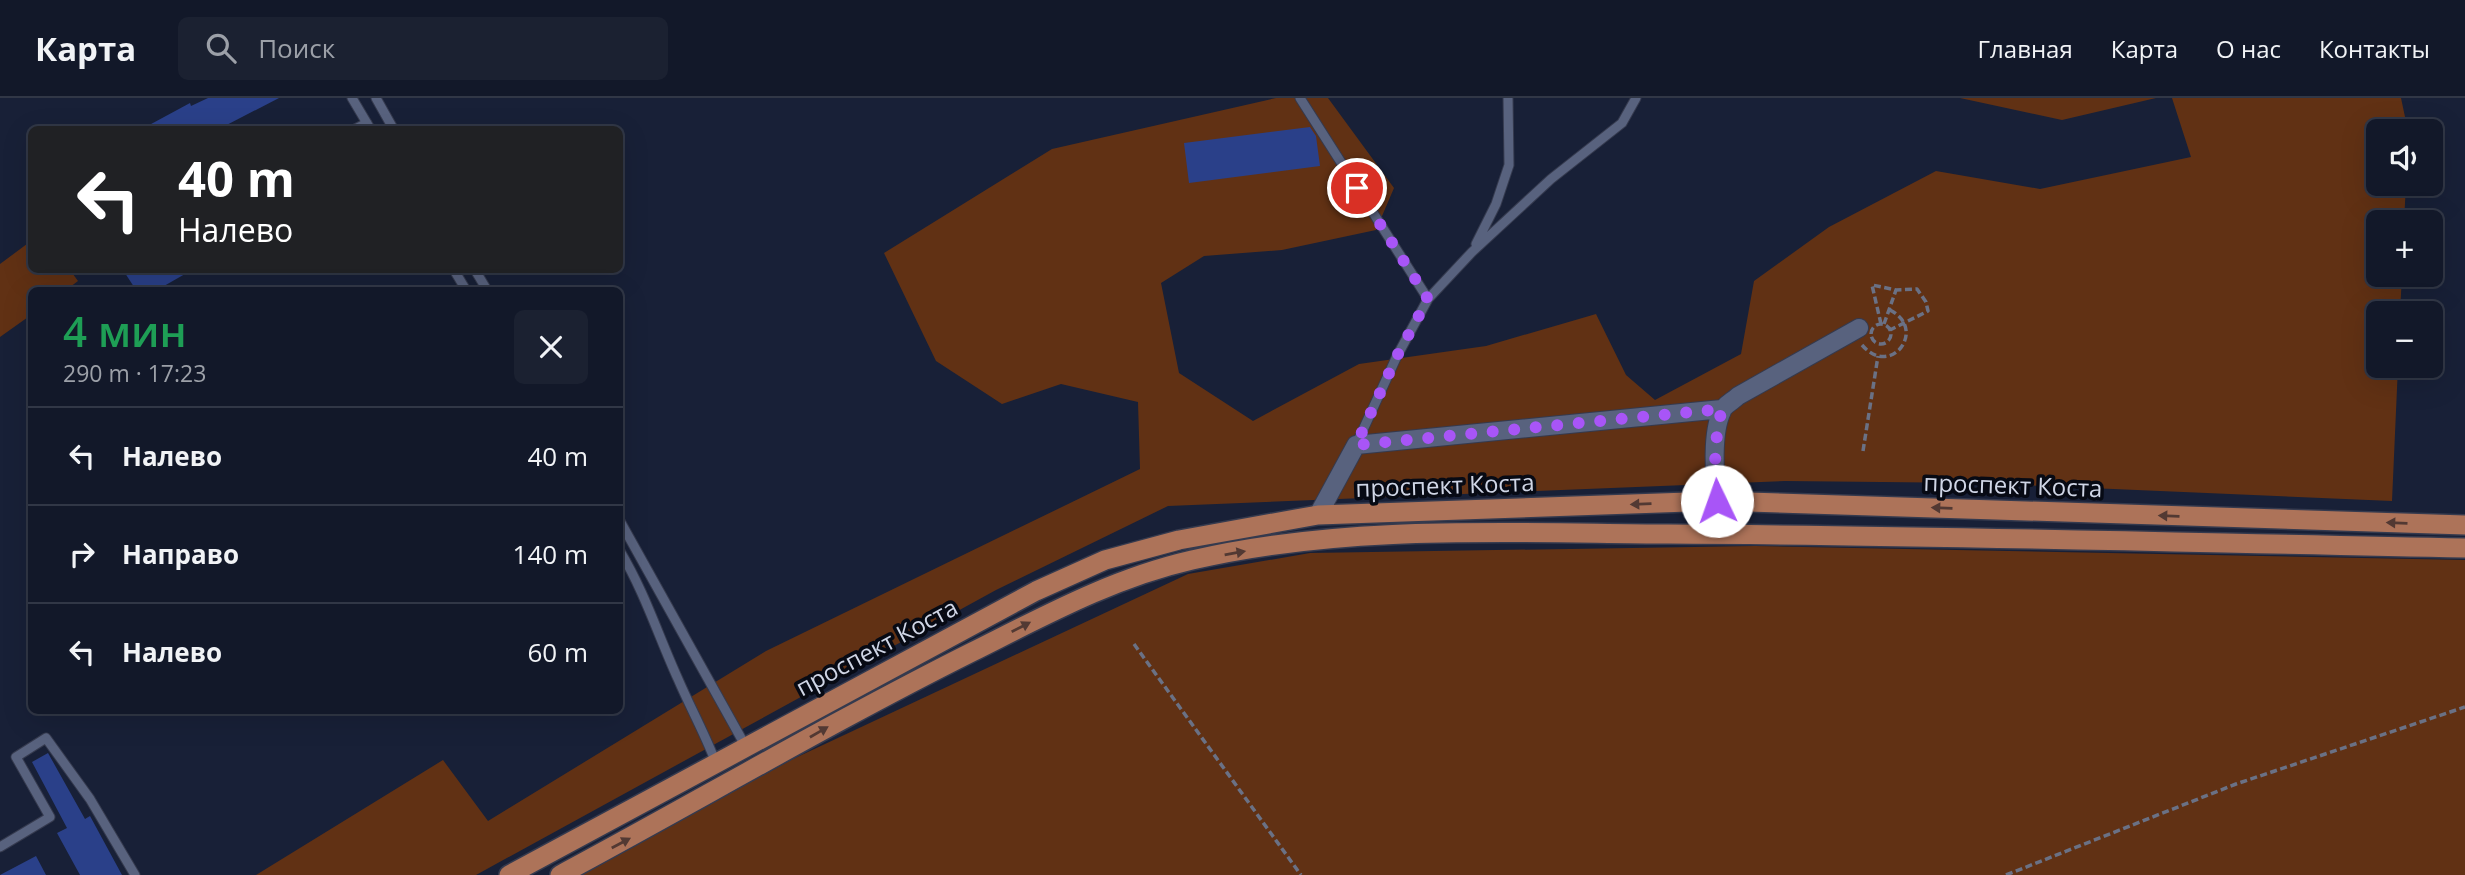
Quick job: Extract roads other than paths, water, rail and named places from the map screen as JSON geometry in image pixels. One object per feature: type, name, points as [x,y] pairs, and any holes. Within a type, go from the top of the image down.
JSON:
[{"type":"main road","name":"проспект Коста","points":[[509,875],[1036,591],[1105,560],[1179,540],[1318,515],[1717,501],[2465,525]]},
{"type":"main road","name":"проспект Коста","points":[[561,875],[875,700],[1095,590],[1191,560],[1310,540],[1426,533],[1778,534],[2465,548]]},
{"type":"street","points":[[1318,515],[1356,445],[1722,409],[1738,396],[1858,328]]},
{"type":"street","points":[[1717,501],[1714,475],[1717,427],[1722,409]]},
{"type":"lane","points":[[352,98],[369,126]]},
{"type":"lane","points":[[376,98],[392,126]]},
{"type":"lane","points":[[1300,98],[1428,299]]},
{"type":"lane","points":[[1472,252],[1496,204],[1510,164],[1508,98]]},
{"type":"lane","points":[[1356,445],[1397,356],[1428,299],[1472,252],[1551,179],[1622,123],[1636,98]]},
{"type":"lane","points":[[623,526],[746,747]]},
{"type":"lane","points":[[623,556],[643,592],[678,680],[716,763]]},
{"type":"lane","points":[[0,847],[50,817],[16,757],[46,738],[90,799],[135,875]]}]
